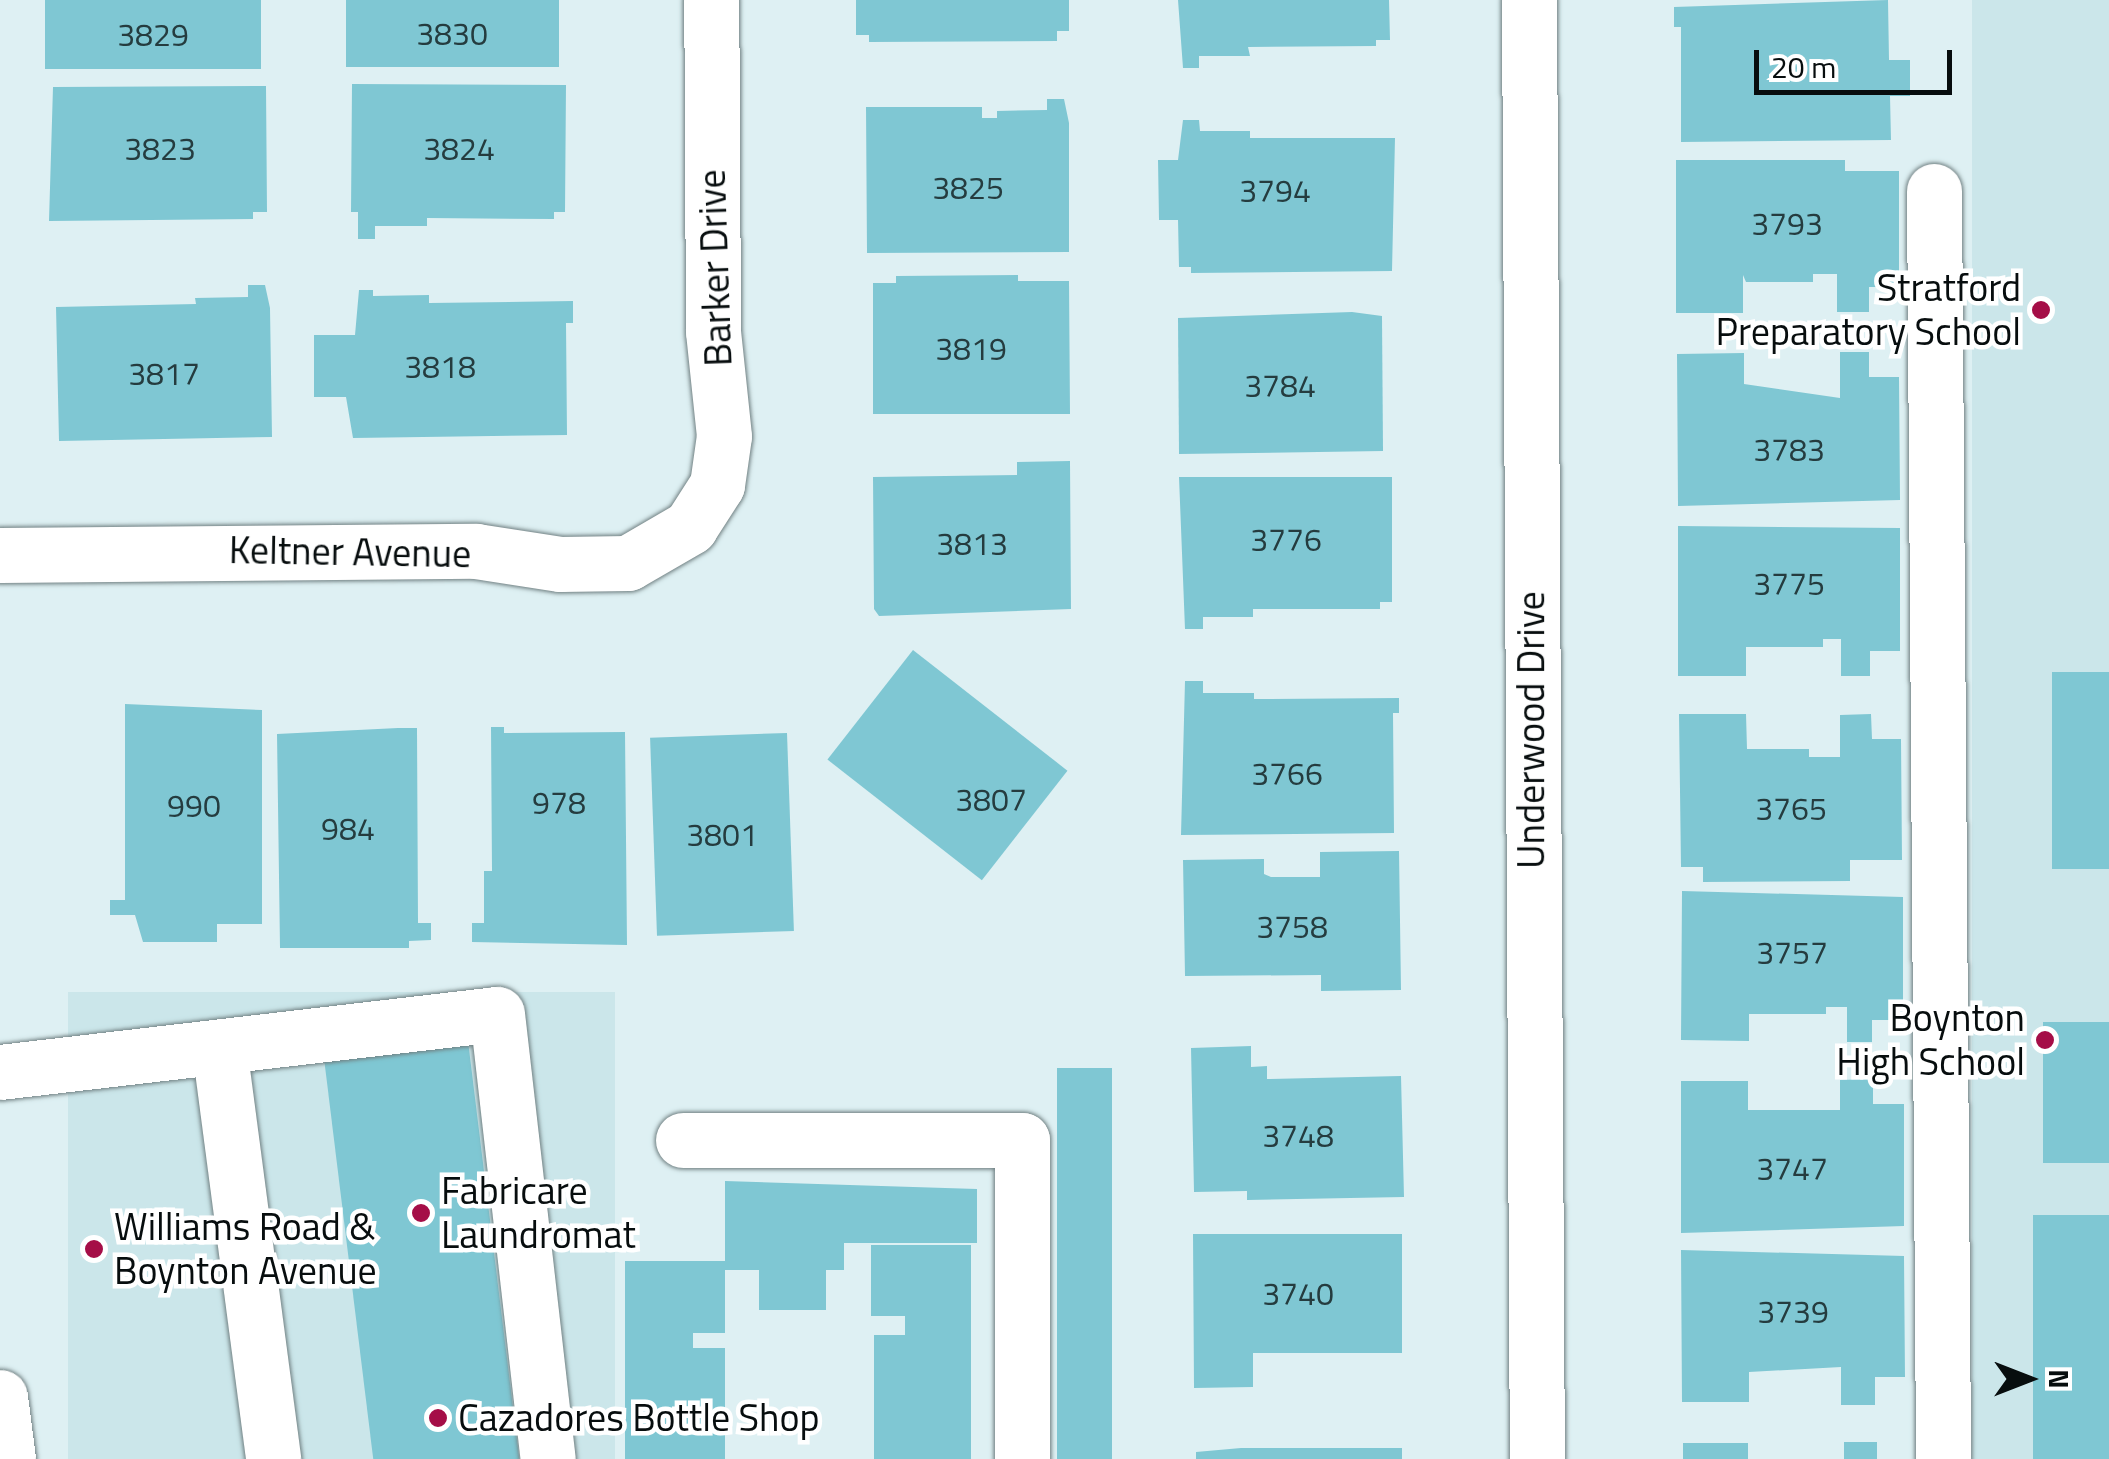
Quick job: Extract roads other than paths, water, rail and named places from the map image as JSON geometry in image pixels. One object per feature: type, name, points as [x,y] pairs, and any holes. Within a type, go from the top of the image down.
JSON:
[{"type":"street","name":"Barker Drive","points":[[690,527],[717,485],[724,436],[713,331],[712,0]]},
{"type":"street","name":"Underwood Drive","points":[[1529,0],[1537,1459]]},
{"type":"street","points":[[1934,191],[1943,1459]]},
{"type":"street","name":"Keltner Avenue","points":[[0,555],[476,551],[560,564],[628,563],[690,527]]},
{"type":"street","points":[[0,1072],[497,1014],[548,1459]]},
{"type":"street","points":[[219,1047],[273,1459]]},
{"type":"street","points":[[683,1140],[1022,1140],[1022,1459]]},
{"type":"street","points":[[0,1396],[8,1459]]},
{"type":"place","name":"Stratford Preparatory School","points":[[2041,310]]},
{"type":"place","name":"Boynton High School","points":[[2045,1040]]},
{"type":"place","name":"Fabricare Laundromat","points":[[421,1213]]},
{"type":"place","name":"Williams Road & Boynton Avenue","points":[[94,1249]]},
{"type":"place","name":"Cazadores Bottle Shop","points":[[438,1418]]}]
